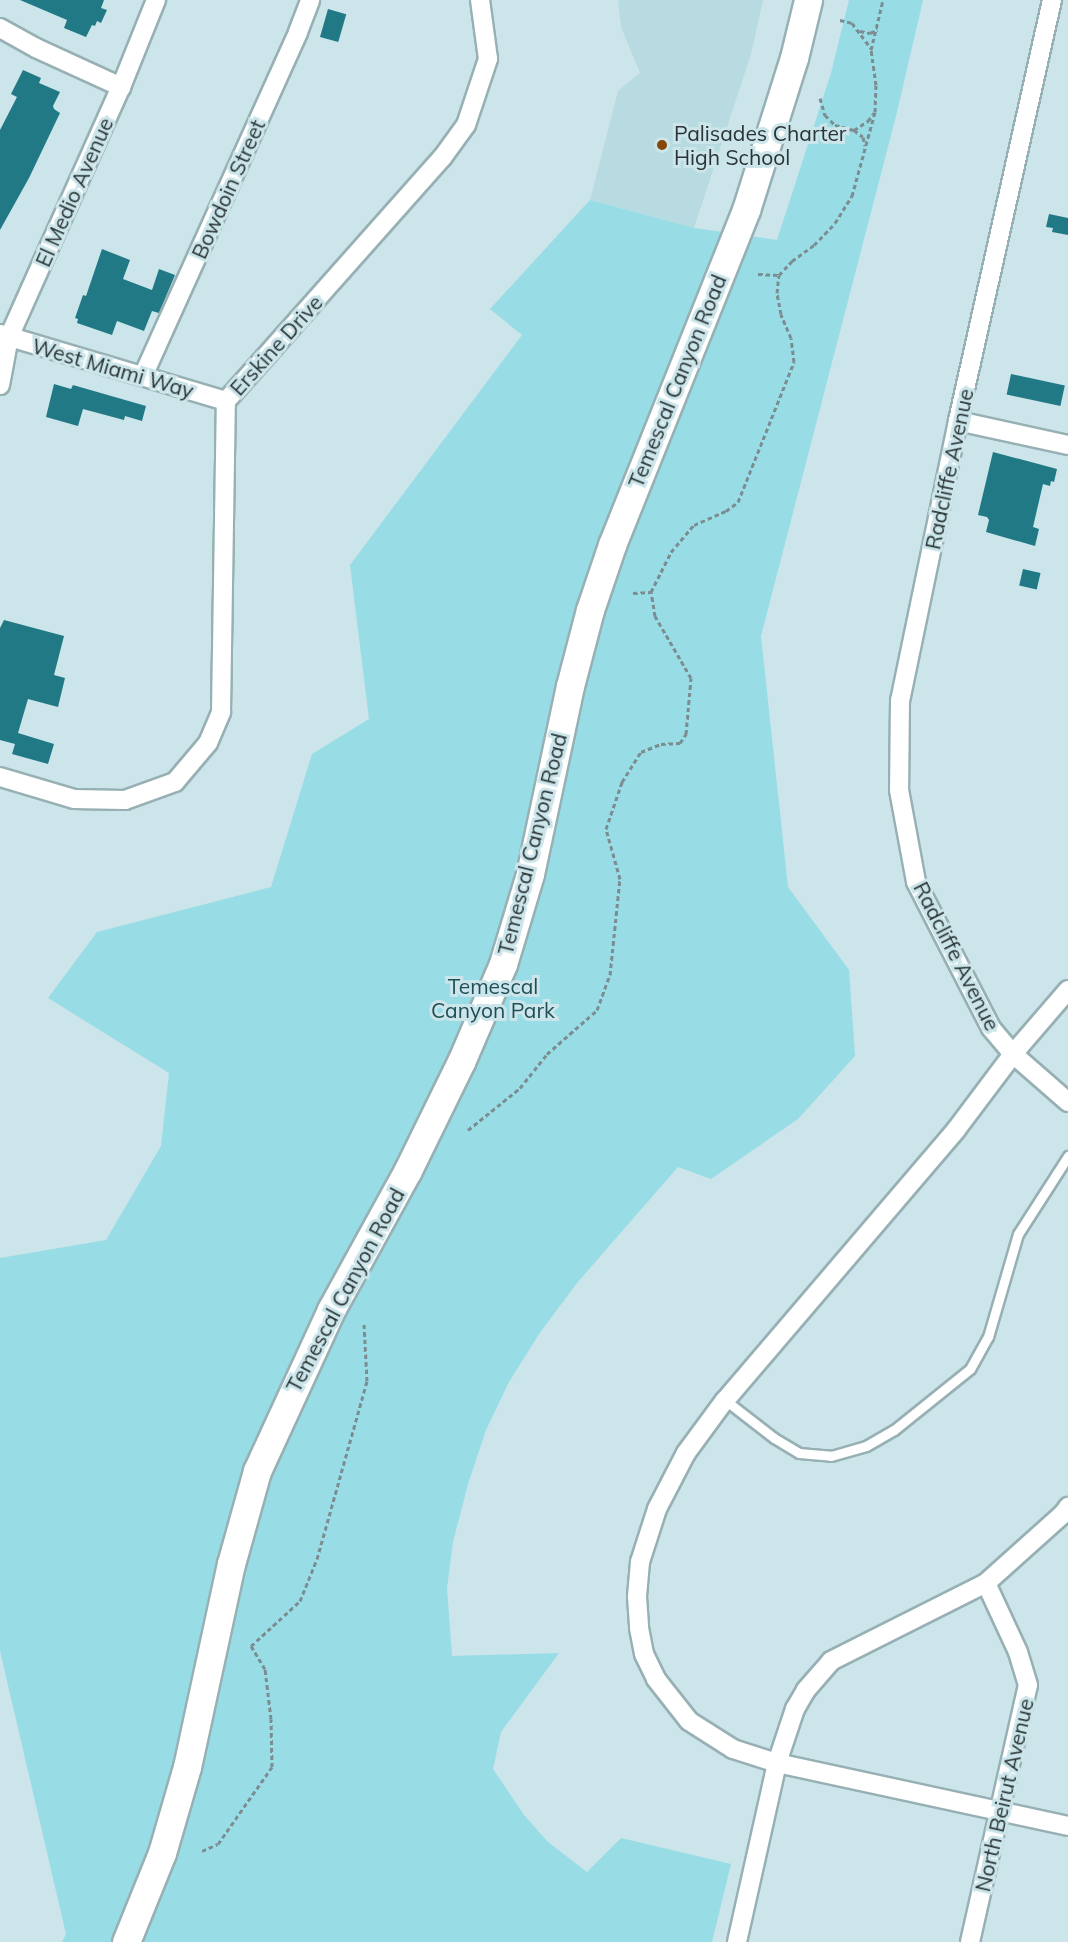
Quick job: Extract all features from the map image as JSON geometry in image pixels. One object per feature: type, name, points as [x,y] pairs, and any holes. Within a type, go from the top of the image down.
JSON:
[{"type":"main road","name":"Temescal Canyon Road","points":[[126,1942],[162,1853],[187,1767],[231,1564],[257,1471],[331,1310],[407,1172],[461,1062],[503,964],[530,874],[570,686],[590,610],[612,545],[746,210],[794,58],[808,0]]},
{"type":"street","name":"El Medio Avenue","points":[[0,385],[4,335],[121,87],[156,0]]},
{"type":"street","name":"Bowdoin Street","points":[[143,376],[298,32],[310,0]]},
{"type":"street","name":"Erskine Drive","points":[[0,777],[74,799],[124,800],[175,782],[207,743],[220,712],[226,401],[442,158],[466,125],[488,59],[485,21],[480,0]]},
{"type":"street","name":"Radcliffe Avenue","points":[[1052,0],[958,421],[900,700],[899,790],[916,882],[992,1028],[1012,1054],[956,1130],[724,1400],[686,1454],[657,1509],[640,1564],[637,1597],[639,1629],[644,1654],[657,1679],[689,1721],[733,1749],[777,1763],[1068,1826]]},
{"type":"street","points":[[0,28],[36,48],[121,87]]},
{"type":"street","name":"West Miami Way","points":[[4,335],[226,401]]},
{"type":"street","points":[[958,421],[1068,445]]},
{"type":"street","points":[[1068,990],[1012,1054],[1068,1102]]},
{"type":"street","points":[[737,1942],[777,1763],[795,1708],[806,1690],[831,1661],[986,1583],[1068,1507]]},
{"type":"street","name":"North Beirut Avenue","points":[[970,1942],[1028,1685],[1018,1652],[986,1583]]},
{"type":"lane","points":[[724,1400],[774,1438],[799,1453],[831,1456],[866,1446],[894,1430],[970,1369],[988,1337],[1018,1234],[1068,1156]]},
{"type":"path","points":[[468,1130],[520,1088],[548,1054],[597,1010],[610,975],[620,879],[606,829],[622,782],[641,752],[661,744],[680,743],[686,734],[691,678],[655,616],[651,592],[670,552],[694,525],[726,512],[738,502],[794,362],[790,338],[781,314],[777,293],[779,275],[835,223],[852,195],[875,111],[876,85],[872,41],[878,30],[883,0]]},
{"type":"path","points":[[840,20],[852,23],[872,50]]},
{"type":"path","points":[[859,30],[864,33],[878,30]]},
{"type":"path","points":[[820,98],[825,115],[835,125],[854,130],[863,137],[866,148]]},
{"type":"path","points":[[854,130],[868,121],[875,111]]},
{"type":"path","points":[[758,274],[779,275]]},
{"type":"path","points":[[633,593],[651,592]]},
{"type":"path","points":[[202,1851],[218,1844],[272,1767],[271,1719],[265,1669],[251,1646],[300,1600],[317,1559],[367,1381],[364,1323]]},
{"type":"shaded area","name":"Palisades Charter High School","points":[[618,0],[763,0],[751,54],[694,228],[590,200],[618,91],[640,73],[621,27]]},
{"type":"green space","name":"Temescal Canyon Park","points":[[849,0],[923,0],[897,112],[761,636],[788,887],[849,970],[855,1056],[798,1119],[711,1179],[678,1167],[577,1283],[539,1334],[509,1382],[486,1430],[468,1484],[453,1542],[447,1588],[452,1656],[559,1653],[501,1732],[493,1769],[524,1815],[548,1842],[587,1872],[621,1838],[731,1864],[712,1942],[62,1942],[66,1934],[0,1651],[0,1258],[106,1240],[161,1146],[169,1073],[48,998],[97,932],[271,887],[312,754],[369,719],[350,565],[522,335],[490,309],[590,200],[694,228],[777,240],[831,73]]},
{"type":"building","points":[[20,0],[104,0],[101,8],[107,10],[101,23],[97,21],[95,26],[92,25],[86,37],[64,28],[67,20]]},
{"type":"building","points":[[328,9],[346,14],[338,42],[320,37]]},
{"type":"building","points":[[23,70],[41,78],[39,83],[60,92],[53,106],[60,113],[29,178],[0,230],[0,130],[17,97],[11,94]]},
{"type":"building","points":[[1049,214],[1068,218],[1068,235],[1052,232],[1053,228],[1046,227]]},
{"type":"building","points":[[102,249],[130,260],[123,279],[152,290],[159,269],[175,275],[159,313],[152,311],[144,331],[117,321],[112,335],[77,323],[78,319],[75,318],[83,295],[86,296]]},
{"type":"building","points":[[1011,374],[1065,385],[1060,406],[1007,395]]},
{"type":"building","points":[[54,384],[71,389],[73,385],[146,406],[142,421],[125,416],[124,420],[83,409],[78,426],[46,417]]},
{"type":"building","points":[[993,452],[1057,469],[1054,482],[1051,481],[1050,486],[1043,484],[1033,527],[1039,529],[1035,546],[986,532],[989,520],[987,517],[978,515]]},
{"type":"building","points":[[1023,569],[1041,573],[1037,590],[1019,586]]},
{"type":"building","points":[[4,620],[64,636],[54,675],[65,678],[58,707],[28,699],[18,733],[54,744],[48,764],[12,754],[15,744],[0,740],[0,628]]},
{"type":"place","name":"Palisades Charter High School","points":[[662,145]]}]
